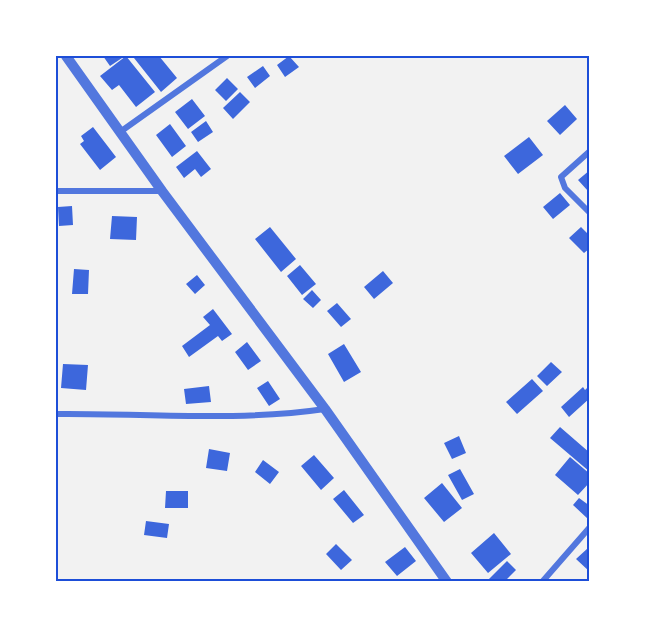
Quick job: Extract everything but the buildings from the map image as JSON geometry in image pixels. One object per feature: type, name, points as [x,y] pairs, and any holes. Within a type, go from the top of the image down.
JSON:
[{"type":"street","points":[[66,56],[162,191],[325,409],[447,582]]},
{"type":"street","points":[[120,132],[227,56]]},
{"type":"street","points":[[590,151],[561,177],[565,188],[590,213]]},
{"type":"street","points":[[56,191],[162,191]]},
{"type":"street","points":[[56,414],[130,413],[219,417],[294,414],[325,409]]},
{"type":"street","points":[[542,582],[590,527]]}]
